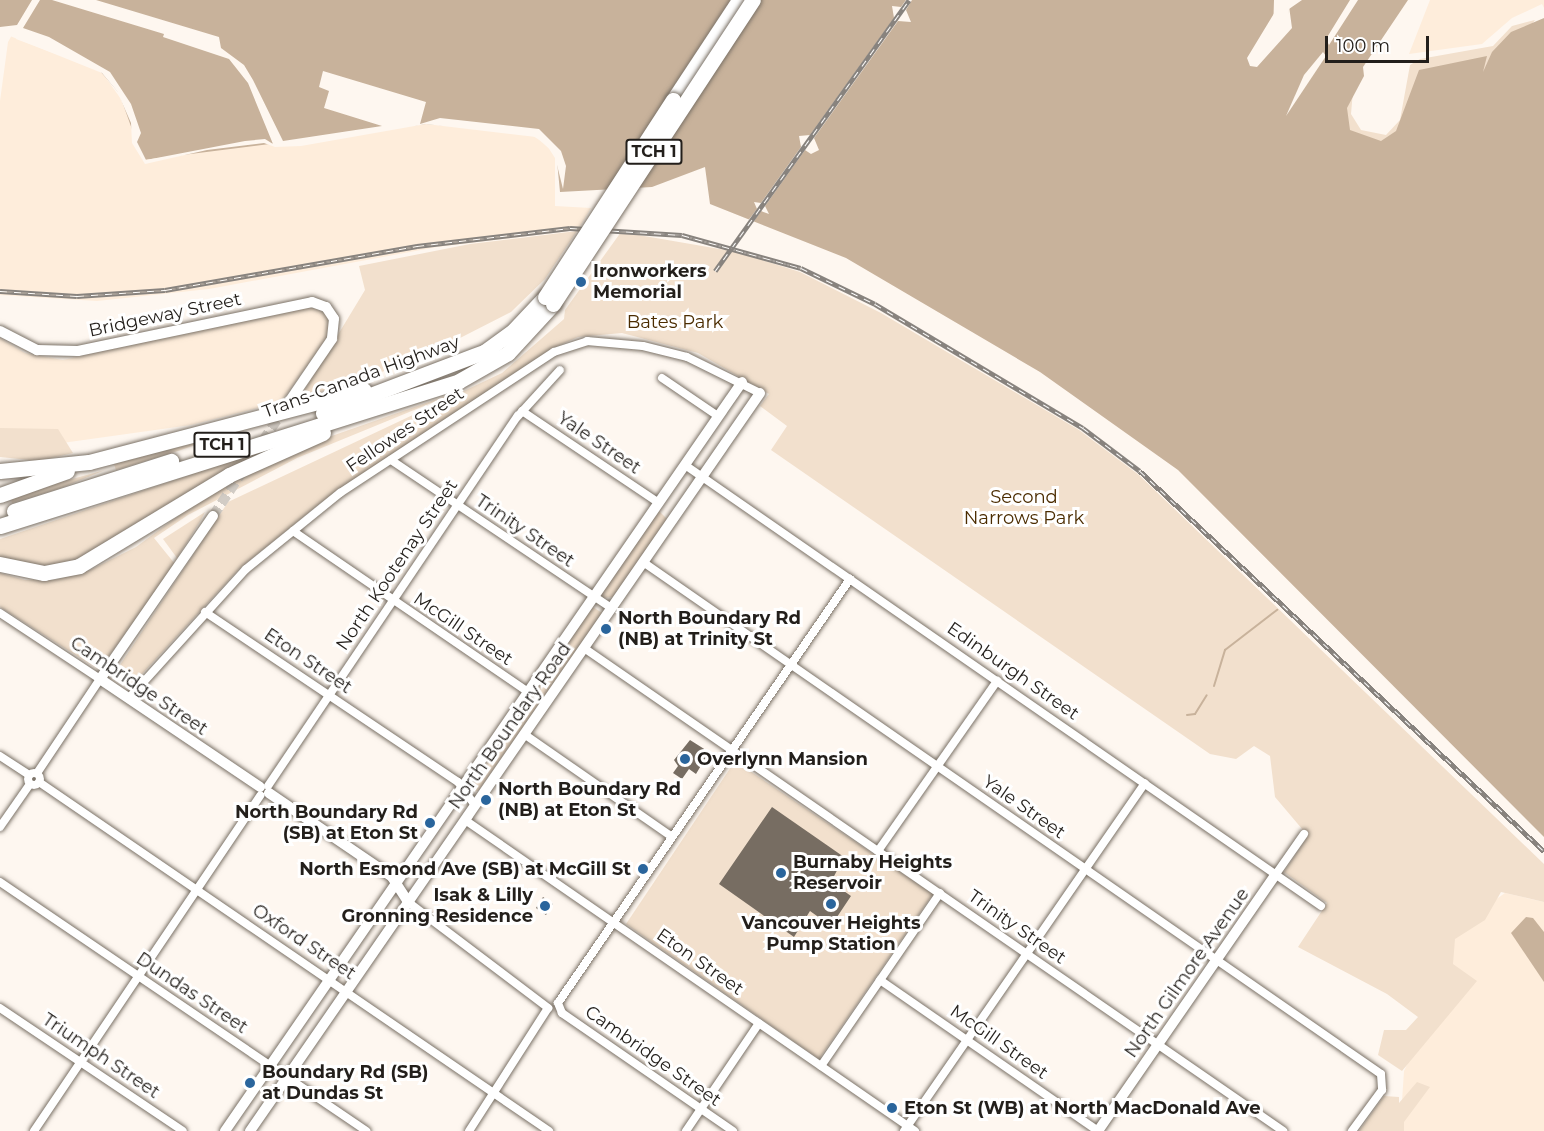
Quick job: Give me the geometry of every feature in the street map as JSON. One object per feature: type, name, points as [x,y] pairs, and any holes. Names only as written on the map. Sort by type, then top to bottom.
[{"type":"highway","name":"TCH 1","points":[[549,301],[739,0]]},
{"type":"highway","name":"TCH 1","points":[[549,301],[753,0]]},
{"type":"highway","name":"Trans-Canada Highway","points":[[7,523],[428,375],[484,352],[549,301]]},
{"type":"highway","name":"Trans-Canada Highway","points":[[7,523],[435,390],[493,364],[522,340],[549,301]]},
{"type":"highway","points":[[0,495],[89,462],[428,375]]},
{"type":"highway","points":[[0,564],[27,572],[56,573],[91,561],[250,465],[435,390]]},
{"type":"highway","points":[[2,471],[89,462]]},
{"type":"street","name":"Bridgeway Street","points":[[0,331],[22,345],[53,352],[312,302],[326,307],[334,319],[332,339],[289,402]]},
{"type":"street","name":"Fellowes Street","points":[[129,698],[246,569],[293,531],[391,460],[536,364],[578,343],[643,346],[687,357],[742,382],[760,393]]},
{"type":"street","name":"North Kootenay Street","points":[[34,1131],[457,505],[522,411],[560,370]]},
{"type":"street","points":[[662,378],[718,416]]},
{"type":"street","name":"North Boundary Road","points":[[225,1131],[742,382]]},
{"type":"street","name":"North Boundary Road","points":[[250,1131],[760,393]]},
{"type":"street","name":"Yale Street","points":[[522,411],[659,502]]},
{"type":"street","name":"Trinity Street","points":[[391,460],[611,608]]},
{"type":"street","name":"Edinburgh Street","points":[[685,465],[1321,906]]},
{"type":"street","points":[[0,827],[213,516]]},
{"type":"street","name":"McGill Street","points":[[293,531],[392,602],[528,692]]},
{"type":"street","name":"Yale Street","points":[[644,562],[1217,960],[1384,1080],[1352,1131]]},
{"type":"street","points":[[469,1131],[850,579]]},
{"type":"street","name":"Eton Street","points":[[205,612],[462,787],[475,805]]},
{"type":"street","name":"Cambridge Street","points":[[0,613],[392,877],[414,911],[733,1131]]},
{"type":"street","name":"Trinity Street","points":[[584,648],[1283,1131]]},
{"type":"street","points":[[878,851],[997,681]]},
{"type":"street","points":[[524,734],[672,837]]},
{"type":"street","name":"Oxford Street","points":[[0,756],[330,979],[549,1131]]},
{"type":"street","points":[[909,1129],[967,1040],[1144,783]]},
{"type":"street","name":"Eton Street","points":[[465,820],[909,1129]]},
{"type":"street","name":"North Gilmore Avenue","points":[[1098,1131],[1304,834]]},
{"type":"street","name":"Dundas Street","points":[[0,882],[366,1131]]},
{"type":"street","points":[[821,1066],[940,893]]},
{"type":"street","name":"McGill Street","points":[[880,980],[1098,1131]]},
{"type":"street","name":"Triumph Street","points":[[0,1008],[183,1131]]},
{"type":"street","points":[[686,1131],[759,1023]]},
{"type":"shaded area","points":[[0,0],[1274,0],[1273,34],[1288,26],[1289,9],[1302,0],[1350,0],[1326,39],[1329,45],[1358,0],[1408,0],[1363,67],[1364,76],[1347,108],[1350,130],[1381,141],[1396,131],[1419,70],[1487,56],[1483,72],[1492,52],[1511,32],[1544,18],[1544,837],[1178,470],[1040,372],[846,258],[710,204],[705,167],[652,187],[560,192],[556,151],[533,133],[426,124],[143,160],[119,93],[100,71],[8,34],[0,54]]},
{"type":"shaded area","points":[[32,0],[40,0],[16,39],[101,71],[163,158],[263,141],[425,124],[476,128],[533,136],[546,144],[555,158],[555,206],[591,208],[578,230],[437,247],[209,289],[97,301],[0,295],[0,101],[8,42]]},
{"type":"shaded area","points":[[1430,0],[1544,0],[1544,8],[1542,4],[1512,18],[1482,44],[1409,54]]},
{"type":"shaded area","points":[[307,306],[325,313],[330,325],[327,338],[281,402],[191,425],[12,450],[0,442],[0,338],[25,353],[63,360]]},
{"type":"shaded area","points":[[1505,893],[1544,902],[1544,1131],[1400,1131],[1404,1071],[1415,1048],[1434,968],[1461,924]]},
{"type":"shaded area","points":[[1526,917],[1533,918],[1544,932],[1544,982],[1511,933]]},
{"type":"green space","points":[[1535,20],[1490,81],[1409,118],[1384,145],[1293,131],[1366,59],[1353,91],[1351,114],[1361,130],[1386,135],[1400,120],[1410,65],[1420,59],[1493,46],[1512,26]]},
{"type":"green space","points":[[577,231],[545,279],[511,312],[415,361],[299,399],[365,290],[359,266],[470,244]]},
{"type":"green space","name":"Second Narrows Park","points":[[621,232],[737,252],[800,272],[881,313],[1079,430],[1139,475],[1544,864],[1544,902],[1501,892],[1485,920],[1455,939],[1453,964],[1477,981],[1402,1071],[1378,1055],[1384,1030],[1406,1030],[1418,1017],[1387,994],[1298,947],[1327,903],[1284,872],[1308,836],[1275,797],[1270,756],[1254,746],[1236,759],[1210,754],[771,450],[787,426],[760,406],[769,394],[698,353],[622,333],[578,337],[558,346],[323,501],[240,568],[131,686],[112,677],[228,502],[502,373],[564,319],[565,310]]},
{"type":"green space","points":[[463,390],[297,458],[188,515],[154,538],[175,564],[99,670],[0,607],[0,573],[25,580],[55,580],[90,570],[136,547],[196,503],[250,472],[306,445]]},
{"type":"green space","points":[[0,428],[58,429],[73,453],[39,461],[0,457]]},
{"type":"green space","points":[[218,437],[116,470],[114,464]]},
{"type":"green space","points":[[275,446],[79,560],[44,566],[0,557],[0,539]]},
{"type":"green space","points":[[105,470],[61,488],[12,503],[10,496]]},
{"type":"green space","points":[[658,510],[667,519],[613,597],[603,598],[601,593]]},
{"type":"green space","points":[[205,512],[201,520],[177,558],[163,539]]},
{"type":"green space","points":[[593,607],[602,613],[478,791],[471,791],[469,785]]},
{"type":"green space","points":[[735,761],[933,894],[819,1059],[626,924]]},
{"type":"green space","points":[[1417,1082],[1430,1087],[1404,1122],[1404,1131],[1359,1131],[1384,1096],[1399,1097],[1399,1103]]},
{"type":"pier","points":[[32,0],[40,0],[23,28],[49,37],[110,72],[131,104],[141,133],[137,142],[146,160],[245,141],[265,139],[273,144],[248,83],[229,59],[163,37],[164,34],[52,0],[96,0],[219,37],[221,48],[244,65],[283,141],[382,126],[324,108],[329,91],[319,87],[323,71],[426,102],[420,124],[440,118],[539,129],[561,151],[566,166],[563,189],[554,153],[536,137],[426,124],[301,146],[275,147],[264,143],[207,150],[145,164],[132,143],[131,123],[117,91],[102,73],[10,36],[0,57],[0,27],[17,25]]},
{"type":"pier","points":[[906,0],[912,0],[906,10],[911,22],[898,21],[814,138],[819,150],[811,154],[805,150],[765,206],[769,214],[761,211],[752,224],[747,222],[757,209],[754,202],[761,203],[801,147],[799,136],[810,135],[894,18],[892,6],[901,7]]},
{"type":"pier","points":[[1281,2],[1275,32],[1287,23],[1289,6],[1292,28],[1257,67],[1250,66],[1247,58]]},
{"type":"pier","points":[[1323,52],[1326,56],[1286,116],[1304,75]]},
{"type":"building","name":"Overlynn Mansion","points":[[690,740],[709,752],[696,774],[689,769],[682,779],[673,773],[678,766],[674,760]]},
{"type":"building","name":"Burnaby Heights Reservoir","points":[[772,807],[844,857],[831,882],[851,896],[831,926],[810,911],[794,937],[719,884]]},
{"type":"building","name":"Isak & Lilly Gronning Residence","points":[[543,897],[553,904],[546,915],[536,908]]},
{"type":"waterway","points":[[1214,686],[1225,650],[1277,610]]},
{"type":"waterway","points":[[1187,715],[1195,714],[1207,695]]},
{"type":"tunnel","points":[[213,516],[284,409]]},
{"type":"railway","points":[[715,271],[909,0]]},
{"type":"railway","points":[[0,291],[77,296],[165,290],[417,246],[570,228],[682,235],[801,268],[875,304],[1083,428],[1140,471],[1544,851]]},
{"type":"place","name":"Ironworkers Memorial","points":[[581,282]]},
{"type":"place","name":"North Boundary Rd (NB) at Trinity St","points":[[606,629]]},
{"type":"place","name":"Overlynn Mansion","points":[[685,759]]},
{"type":"place","name":"North Boundary Rd (NB) at Eton St","points":[[486,800]]},
{"type":"place","name":"North Boundary Rd (SB) at Eton St","points":[[430,823]]},
{"type":"place","name":"North Esmond Ave (SB) at McGill St","points":[[643,869]]},
{"type":"place","name":"Burnaby Heights Reservoir","points":[[781,873]]},
{"type":"place","name":"Vancouver Heights Pump Station","points":[[831,904]]},
{"type":"place","name":"Isak & Lilly Gronning Residence","points":[[545,906]]},
{"type":"place","name":"Boundary Rd (SB) at Dundas St","points":[[250,1083]]},
{"type":"place","name":"Eton St (WB) at North MacDonald Ave","points":[[892,1108]]},
{"type":"park label","name":"Bates Park","points":[[675,322]]}]
